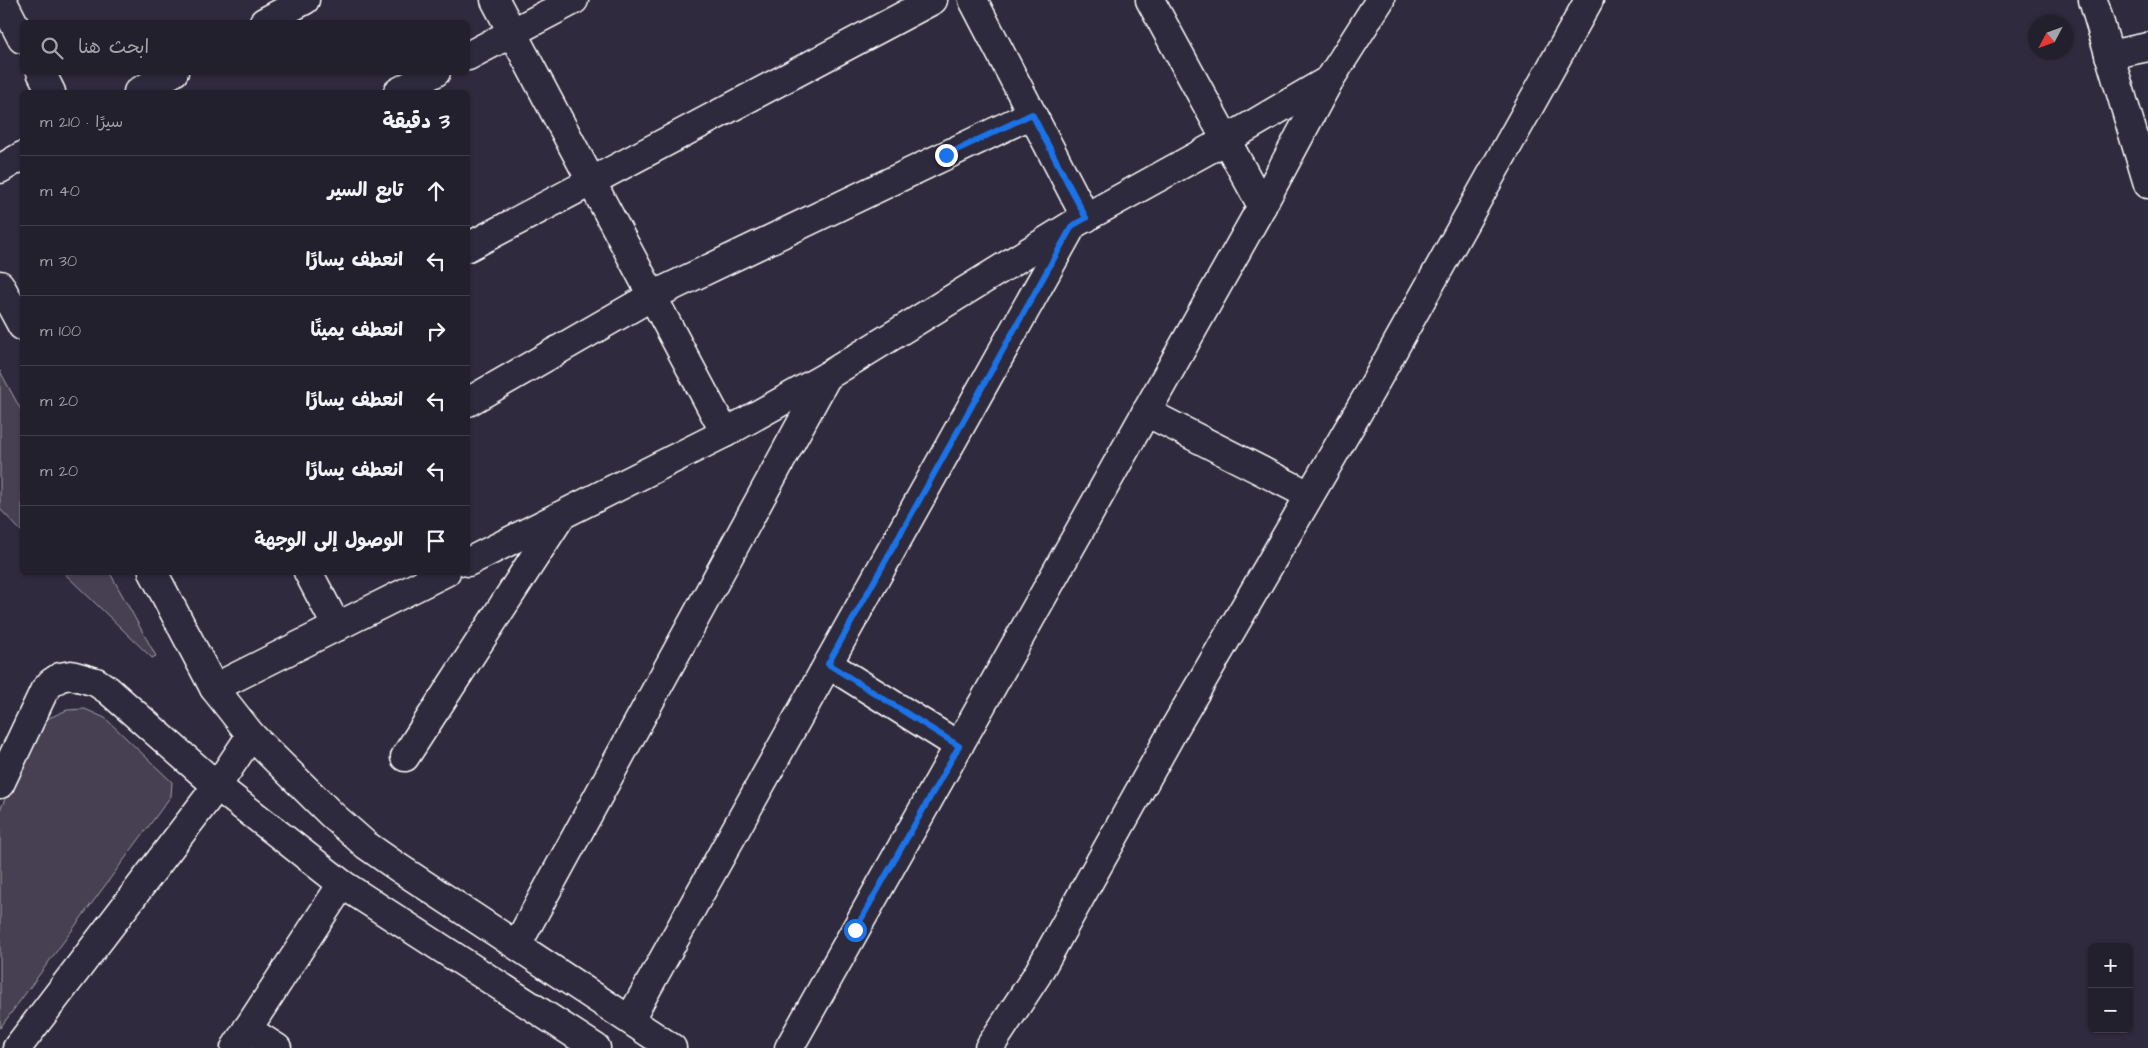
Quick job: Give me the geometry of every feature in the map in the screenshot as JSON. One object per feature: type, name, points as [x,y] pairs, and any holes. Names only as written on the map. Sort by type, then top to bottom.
[{"type":"street","points":[[2,0],[20,34]]},
{"type":"street","points":[[268,20],[305,0]]},
{"type":"street","points":[[495,0],[725,433]]},
{"type":"street","points":[[470,55],[574,0]]},
{"type":"street","points":[[470,246],[933,0]]},
{"type":"street","points":[[973,0],[1032,114],[1079,222]]},
{"type":"street","points":[[1150,0],[1262,206]]},
{"type":"street","points":[[789,1048],[1262,206],[1330,79],[1380,0]]},
{"type":"street","points":[[2093,0],[2148,184]]},
{"type":"street","points":[[990,1048],[1037,975],[1174,729],[1376,382],[1587,1]]},
{"type":"street","points":[[2109,55],[2148,46]]},
{"type":"street","points":[[42,75],[50,90]]},
{"type":"street","points":[[142,90],[169,75]]},
{"type":"street","points":[[402,90],[430,75]]},
{"type":"street","points":[[470,561],[725,433],[828,376],[1079,222],[1226,140],[1330,79]]},
{"type":"street","points":[[470,401],[652,296],[1032,114]]},
{"type":"street","points":[[0,169],[20,157]]},
{"type":"street","points":[[630,1019],[828,664],[1079,222]]},
{"type":"street","points":[[10,292],[20,320]]},
{"type":"street","points":[[517,945],[828,376]]},
{"type":"street","points":[[1146,412],[1309,495]]},
{"type":"street","points":[[405,757],[562,514]]},
{"type":"street","points":[[155,575],[214,688],[252,735],[331,814],[366,845],[672,1048]]},
{"type":"street","points":[[310,575],[337,627]]},
{"type":"street","points":[[214,688],[440,575]]},
{"type":"street","points":[[828,664],[959,746]]},
{"type":"street","points":[[0,784],[44,691],[60,677],[71,675],[96,682],[108,690],[217,786],[342,884],[596,1048]]},
{"type":"street","points":[[17,1048],[217,786],[252,735]]},
{"type":"street","points":[[278,1048],[241,1038],[342,884]]},
{"type":"shaded area","points":[[0,371],[20,408],[20,530],[0,509]]},
{"type":"shaded area","points":[[66,575],[111,575],[156,656],[152,658]]},
{"type":"shaded area","points":[[85,709],[105,718],[172,782],[171,796],[0,1028],[0,810],[36,731],[49,718],[67,710]]},
{"type":"route","points":[[855,930],[959,746],[828,664],[1072,226],[1086,218],[1032,114],[946,155]]}]
